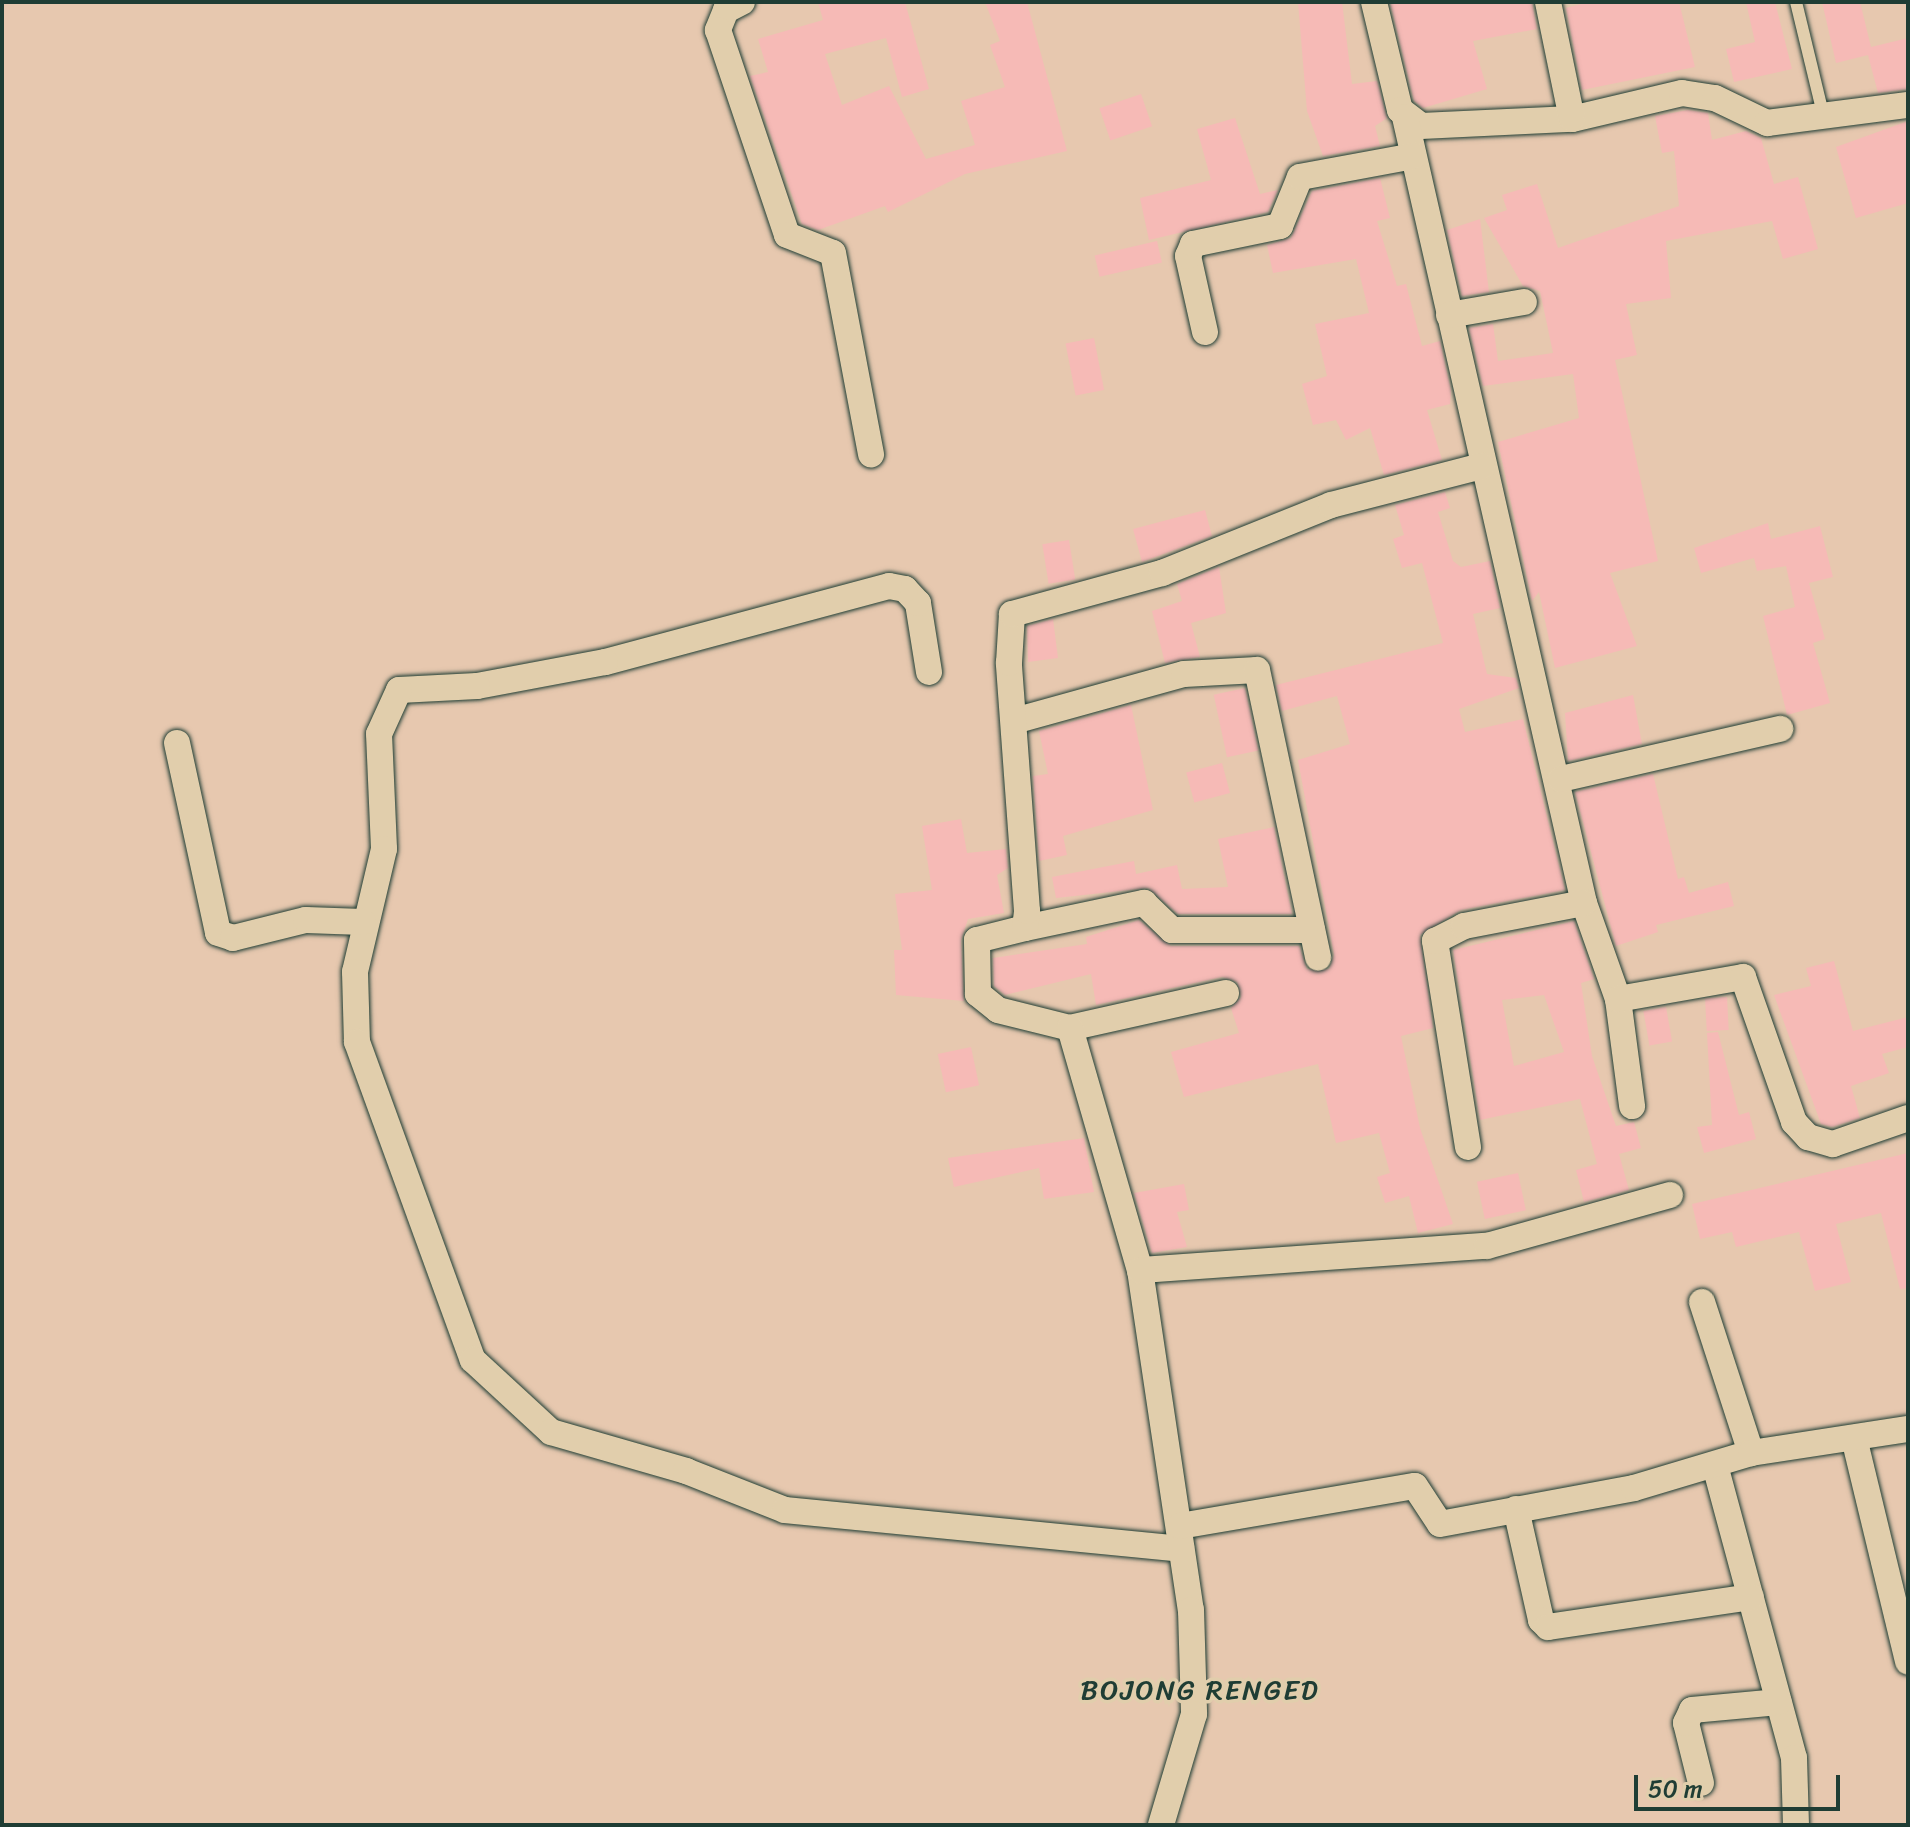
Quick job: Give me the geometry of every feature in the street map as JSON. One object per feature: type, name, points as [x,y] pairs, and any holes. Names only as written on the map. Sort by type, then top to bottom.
[{"type":"street","points":[[742,2],[726,10],[718,30],[787,235],[833,253],[871,454]]},
{"type":"street","points":[[1374,2],[1405,117],[1482,466],[1561,779],[1584,903],[1618,999],[1632,1106]]},
{"type":"street","points":[[1548,2],[1572,119]]},
{"type":"street","points":[[1405,117],[1421,126],[1572,119],[1682,93],[1715,98],[1767,123],[1825,121],[1908,105]]},
{"type":"street","points":[[1205,332],[1188,256],[1193,244],[1280,226],[1300,177],[1413,156]]},
{"type":"street","points":[[1449,315],[1524,302]]},
{"type":"street","points":[[1025,928],[1007,631],[1012,614],[1027,606],[1162,573],[1331,505],[1482,466]]},
{"type":"street","points":[[929,672],[918,603],[889,586],[605,662],[477,686],[399,690],[379,734],[384,849],[363,922],[354,993],[357,1042],[405,1185],[482,1375],[551,1432],[686,1471],[785,1510],[1180,1537],[1415,1486],[1436,1523],[1716,1469],[1751,1453],[1908,1429]]},
{"type":"street","points":[[1014,721],[1184,674],[1257,670],[1318,958]]},
{"type":"street","points":[[1561,779],[1780,729]]},
{"type":"street","points":[[177,743],[218,933],[233,938],[306,920],[363,922]]},
{"type":"street","points":[[1226,993],[1070,1028],[998,1010],[978,994],[977,940],[1144,903],[1172,930],[1312,930]]},
{"type":"street","points":[[1468,1147],[1435,941],[1464,926],[1584,903]]},
{"type":"street","points":[[1618,999],[1743,977],[1794,1122],[1808,1137],[1833,1144],[1908,1118]]},
{"type":"street","points":[[1070,1028],[1140,1270],[1180,1537],[1194,1714],[1161,1825]]},
{"type":"street","points":[[1140,1270],[1487,1246],[1670,1195]]},
{"type":"street","points":[[1702,1302],[1751,1453]]},
{"type":"street","points":[[1854,1438],[1908,1662]]},
{"type":"street","points":[[1716,1469],[1794,1758],[1796,1825]]},
{"type":"street","points":[[1516,1509],[1541,1620],[1548,1627],[1751,1597]]},
{"type":"street","points":[[1701,1783],[1686,1723],[1692,1710],[1779,1702]]},
{"type":"lane","points":[[1796,2],[1825,121]]},
{"type":"building","points":[[818,2],[905,2],[929,89],[902,97],[886,38],[825,54],[842,105],[889,86],[926,159],[975,145],[961,101],[1005,87],[990,45],[1000,41],[985,2],[1027,2],[1067,151],[965,174],[888,212],[885,206],[818,230],[802,224],[750,76],[768,72],[758,39],[823,20]]},
{"type":"building","points":[[1298,2],[1342,2],[1352,84],[1377,81],[1387,118],[1375,126],[1380,146],[1323,156],[1307,111]]},
{"type":"building","points":[[1390,2],[1532,2],[1537,29],[1473,41],[1487,89],[1423,108],[1414,101]]},
{"type":"building","points":[[1589,2],[1679,2],[1695,67],[1582,90],[1566,8]]},
{"type":"building","points":[[1746,2],[1775,2],[1792,69],[1734,82],[1726,49],[1755,42]]},
{"type":"building","points":[[1822,2],[1860,2],[1871,47],[1908,38],[1908,89],[1878,93],[1868,55],[1836,63]]},
{"type":"building","points":[[1141,94],[1152,126],[1110,140],[1099,108]]},
{"type":"building","points":[[1688,110],[1708,113],[1712,140],[1746,131],[1761,138],[1774,184],[1798,177],[1818,249],[1783,259],[1772,221],[1666,241],[1671,298],[1626,304],[1637,355],[1615,360],[1658,561],[1610,573],[1637,646],[1555,668],[1539,592],[1532,601],[1498,442],[1579,418],[1573,374],[1483,386],[1469,328],[1493,324],[1498,361],[1553,353],[1540,291],[1523,286],[1484,218],[1507,210],[1502,195],[1537,184],[1558,248],[1679,206],[1674,151],[1662,153],[1655,116]]},
{"type":"building","points":[[1235,118],[1260,194],[1278,190],[1268,212],[1149,240],[1140,198],[1211,180],[1197,129]]},
{"type":"building","points":[[1908,121],[1908,203],[1856,218],[1836,147]]},
{"type":"building","points":[[1380,178],[1390,218],[1377,221],[1397,286],[1406,284],[1422,346],[1440,341],[1451,391],[1450,404],[1427,410],[1442,460],[1384,475],[1370,428],[1346,440],[1336,420],[1313,425],[1302,384],[1327,376],[1315,324],[1369,313],[1356,259],[1273,273],[1267,245],[1291,238],[1312,191]]},
{"type":"building","points":[[1480,219],[1489,292],[1462,296],[1447,230]]},
{"type":"building","points":[[1157,241],[1162,262],[1100,277],[1095,255]]},
{"type":"building","points":[[1094,338],[1104,390],[1076,396],[1066,344]]},
{"type":"building","points":[[1445,492],[1450,508],[1438,512],[1453,561],[1461,567],[1490,561],[1500,608],[1473,614],[1487,674],[1516,678],[1519,688],[1459,709],[1465,732],[1523,719],[1565,890],[1461,910],[1420,935],[1433,1028],[1401,1036],[1420,1128],[1453,1224],[1418,1233],[1409,1196],[1385,1203],[1377,1177],[1390,1173],[1379,1133],[1336,1143],[1318,1064],[1184,1097],[1171,1052],[1239,1033],[1231,1008],[1241,997],[1237,982],[1222,977],[1096,1005],[1091,974],[1005,995],[994,986],[993,958],[1087,944],[1086,937],[1139,920],[1171,946],[1299,946],[1307,969],[1329,969],[1334,955],[1298,760],[1350,744],[1337,696],[1282,711],[1276,685],[1443,643],[1422,563],[1402,568],[1393,539],[1404,535],[1395,505]]},
{"type":"building","points":[[1205,510],[1212,536],[1142,562],[1133,529]]},
{"type":"building","points":[[1768,523],[1771,539],[1820,526],[1833,577],[1809,583],[1825,639],[1813,643],[1830,703],[1787,715],[1763,616],[1795,607],[1786,566],[1757,571],[1754,558],[1701,573],[1694,548]]},
{"type":"building","points":[[1069,540],[1075,580],[1049,584],[1042,544]]},
{"type":"building","points":[[1219,567],[1226,613],[1191,623],[1200,657],[1165,663],[1152,611],[1182,601],[1177,584]]},
{"type":"building","points":[[1053,619],[1058,658],[1028,662],[1027,626]]},
{"type":"building","points":[[1245,688],[1258,751],[1227,757],[1214,695]]},
{"type":"building","points":[[1633,695],[1642,744],[1568,761],[1565,713]]},
{"type":"building","points":[[1131,705],[1153,810],[1063,836],[1067,855],[1039,861],[1033,776],[1048,774],[1039,731]]},
{"type":"building","points":[[1222,763],[1230,793],[1194,803],[1186,773]]},
{"type":"building","points":[[1653,774],[1678,879],[1684,877],[1689,893],[1728,882],[1734,906],[1656,925],[1658,932],[1616,946],[1575,792]]},
{"type":"building","points":[[961,819],[967,853],[1006,849],[1008,868],[997,875],[1004,913],[968,919],[961,940],[964,1001],[896,995],[894,950],[902,950],[895,894],[932,890],[922,826]]},
{"type":"building","points":[[1274,827],[1292,914],[1178,914],[1148,888],[1056,898],[1052,877],[1134,861],[1136,874],[1177,865],[1182,889],[1228,887],[1218,839]]},
{"type":"building","points":[[1574,921],[1594,979],[1581,983],[1592,1056],[1616,1126],[1634,1122],[1641,1148],[1619,1154],[1629,1190],[1584,1202],[1576,1170],[1597,1164],[1580,1099],[1480,1120],[1453,950]],"holes":[[[1544,995],[1564,1052],[1514,1066],[1502,1000]]]},
{"type":"building","points":[[1834,961],[1853,1031],[1908,1017],[1908,1047],[1882,1054],[1889,1073],[1851,1086],[1860,1118],[1832,1127],[1821,1124],[1774,995],[1811,986],[1806,968]]},
{"type":"building","points":[[1727,997],[1729,1030],[1707,1031],[1705,998]]},
{"type":"building","points":[[1666,1007],[1672,1041],[1649,1045],[1643,1011]]},
{"type":"building","points":[[1718,1032],[1739,1115],[1749,1112],[1756,1139],[1704,1153],[1697,1127],[1712,1125],[1707,1033]]},
{"type":"building","points":[[971,1047],[979,1085],[946,1092],[938,1054]]},
{"type":"building","points":[[1084,1138],[1094,1192],[1044,1199],[1039,1168],[954,1187],[948,1158]]},
{"type":"building","points":[[1908,1153],[1908,1288],[1900,1289],[1881,1213],[1836,1224],[1851,1282],[1815,1291],[1799,1232],[1736,1247],[1732,1232],[1700,1239],[1692,1204]]},
{"type":"building","points":[[1518,1173],[1526,1210],[1485,1219],[1477,1182]]},
{"type":"building","points":[[1184,1184],[1189,1210],[1177,1212],[1187,1247],[1152,1253],[1134,1193]]},
{"type":"district","name":"BOJONG RENGED","points":[[1200,1690]]}]
